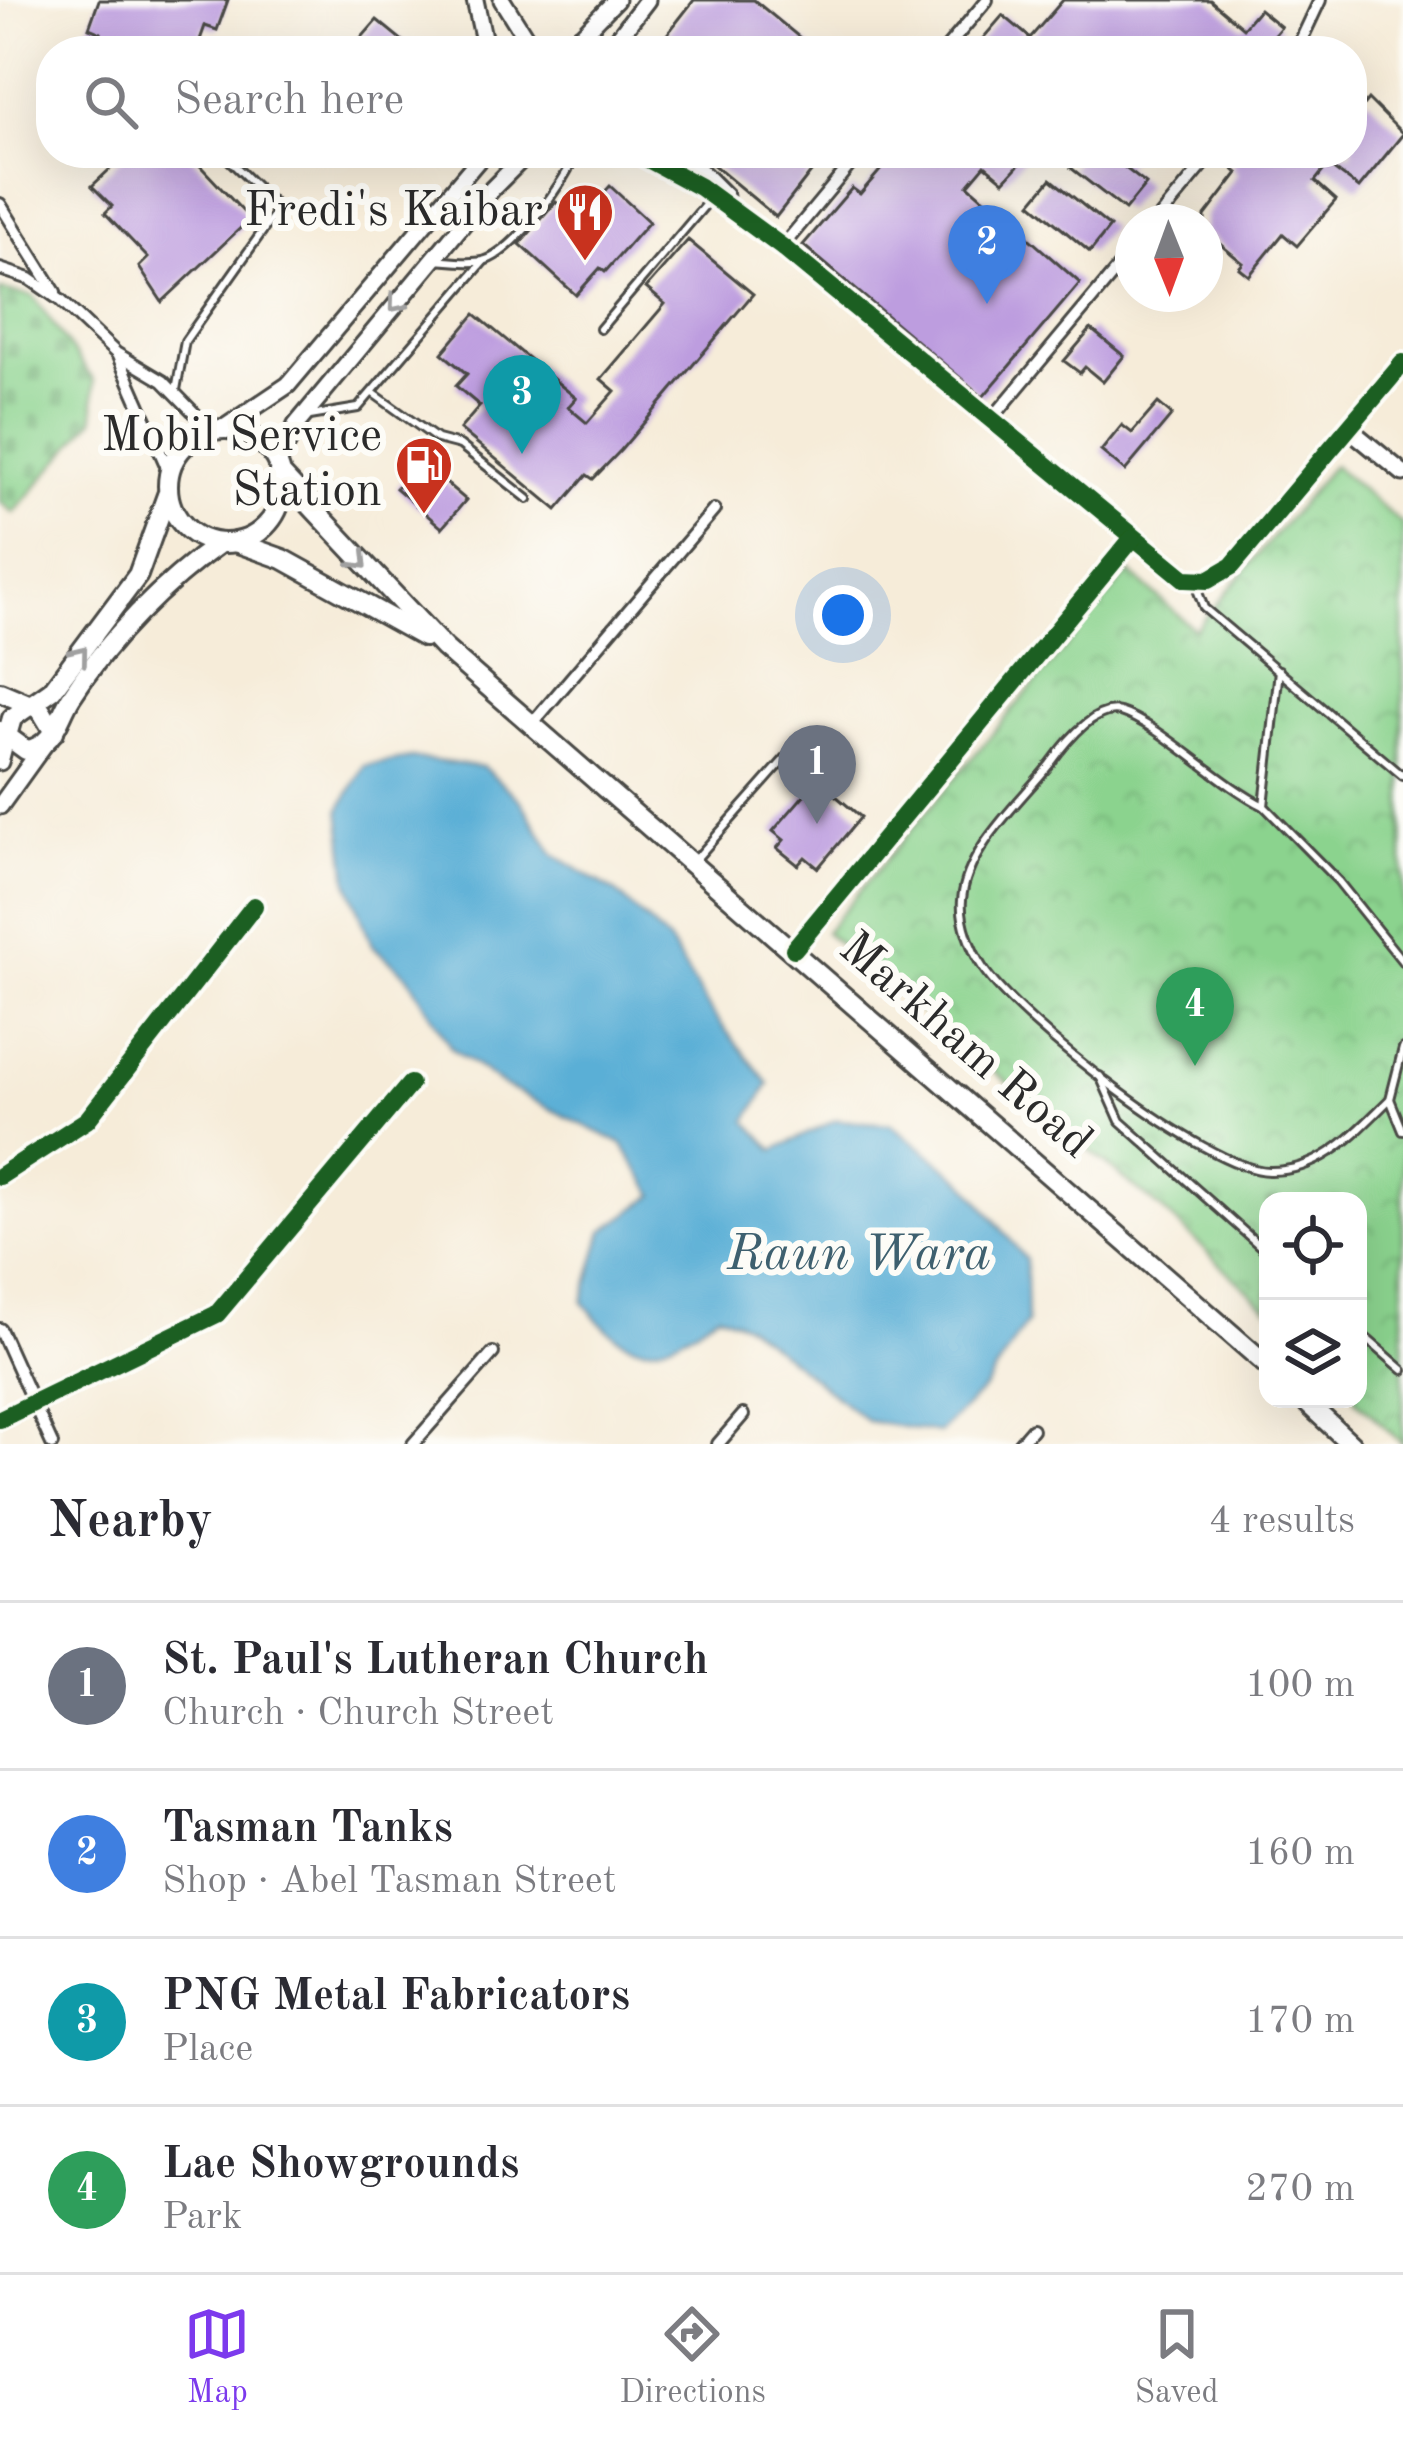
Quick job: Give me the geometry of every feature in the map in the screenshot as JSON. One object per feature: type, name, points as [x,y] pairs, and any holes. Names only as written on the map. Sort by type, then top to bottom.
[{"type":"main road","points":[[218,429],[253,436],[279,468],[277,510],[267,525],[227,543],[133,623],[71,698],[50,737],[26,750],[3,735],[12,718],[52,690],[138,575],[167,495],[169,472],[184,444],[218,429]]},
{"type":"main road","name":"Markham Road","points":[[279,468],[444,648],[1259,1358]]},
{"type":"main road","points":[[167,495],[185,528],[227,543]]},
{"type":"main road","name":"Markham Road","points":[[227,543],[284,559],[444,648]]},
{"type":"main road","points":[[0,692],[46,714],[50,737]]},
{"type":"main road","points":[[1313,1408],[1351,1444]]},
{"type":"street","points":[[476,0],[483,36]]},
{"type":"street","points":[[502,0],[525,36]]},
{"type":"street","points":[[580,36],[616,0]]},
{"type":"street","points":[[619,36],[647,0]]},
{"type":"street","points":[[957,36],[987,0]]},
{"type":"street","points":[[1303,36],[1320,0]]},
{"type":"street","points":[[0,269],[30,279],[60,300],[116,353],[218,429],[278,396],[471,168]]},
{"type":"street","points":[[279,468],[303,417],[515,168]]},
{"type":"street","points":[[664,168],[713,195],[782,247],[1172,573],[1194,581],[1232,566],[1403,363]]},
{"type":"street","points":[[696,168],[742,216]]},
{"type":"street","points":[[782,247],[848,168]]},
{"type":"street","points":[[1171,204],[1201,168]]},
{"type":"street","points":[[0,204],[60,300]]},
{"type":"street","points":[[992,420],[1115,272]]},
{"type":"street","points":[[116,353],[169,472]]},
{"type":"street","points":[[1348,428],[1403,473]]},
{"type":"street","points":[[532,724],[714,510]]},
{"type":"street","points":[[794,949],[1132,539]]},
{"type":"street","points":[[0,762],[3,735]]},
{"type":"street","points":[[0,806],[50,737]]},
{"type":"street","points":[[0,1176],[87,1120],[254,906]]},
{"type":"street","points":[[0,1419],[218,1314],[410,1084]]},
{"type":"street","points":[[0,1329],[52,1444]]},
{"type":"street","points":[[412,1444],[493,1353]]},
{"type":"street","points":[[718,1444],[743,1415]]},
{"type":"street","points":[[1019,1444],[1032,1429]]},
{"type":"lane","points":[[175,394],[185,341],[274,215],[273,203],[237,168]]},
{"type":"lane","points":[[303,417],[358,408],[571,168]]},
{"type":"lane","points":[[600,329],[713,195]]},
{"type":"lane","points":[[433,260],[484,261]]},
{"type":"lane","points":[[373,393],[437,439],[460,445],[528,499]]},
{"type":"lane","points":[[1194,581],[1204,608],[1403,776]]},
{"type":"lane","points":[[1264,806],[1279,670]]},
{"type":"lane","points":[[1403,962],[1338,881],[1264,806],[1232,791],[1146,725],[1115,710],[1102,714],[1065,743],[970,866],[962,902],[967,935],[982,968],[1023,1011],[1202,1150],[1268,1171],[1301,1167],[1327,1156],[1390,1099],[1403,1048]]},
{"type":"lane","points":[[690,867],[804,737]]},
{"type":"lane","points":[[1098,1072],[1120,1121],[1259,1244]]},
{"type":"lane","points":[[1390,1099],[1403,1131]]},
{"type":"lane","points":[[1367,1339],[1403,1370]]},
{"type":"green space","points":[[0,290],[33,296],[94,381],[94,419],[14,513],[0,502]]},
{"type":"green space","points":[[1333,465],[1403,525],[1403,1444],[1365,1408],[1367,1192],[1259,1192],[1259,1301],[1167,1214],[825,932],[1129,572],[1195,630]]},
{"type":"water","name":"Raun Wara","points":[[411,758],[483,767],[521,801],[554,855],[618,894],[669,942],[712,1013],[769,1084],[747,1121],[774,1150],[836,1120],[891,1124],[965,1182],[1026,1260],[1027,1322],[983,1390],[939,1433],[867,1421],[747,1325],[718,1313],[679,1338],[647,1347],[616,1336],[583,1302],[603,1231],[655,1195],[622,1144],[504,1086],[451,1048],[408,976],[372,945],[348,881],[340,809],[364,766]]},
{"type":"building","points":[[99,0],[228,0],[217,30],[205,26],[201,36],[100,36],[89,28]]},
{"type":"building","points":[[694,0],[754,0],[798,36],[666,36]]},
{"type":"building","points":[[1063,0],[1210,0],[1243,28],[1259,9],[1281,27],[1274,36],[1032,36]]},
{"type":"building","points":[[1003,15],[1028,36],[985,36]]},
{"type":"building","points":[[377,20],[397,36],[363,36]]},
{"type":"building","points":[[1368,99],[1403,134],[1359,188],[1332,168],[1367,168]]},
{"type":"building","points":[[111,168],[202,168],[250,219],[162,302],[139,267],[148,258],[105,213],[112,206],[92,186]]},
{"type":"building","points":[[717,168],[814,168],[776,217]]},
{"type":"building","points":[[882,168],[982,168],[968,185],[1080,283],[983,397],[803,245],[852,188],[860,194]]},
{"type":"building","points":[[989,168],[1016,168],[1004,181]]},
{"type":"building","points":[[1071,168],[1125,168],[1146,184],[1130,204],[1117,204]]},
{"type":"building","points":[[1232,168],[1326,168],[1315,181],[1336,200],[1297,246],[1283,234],[1249,276],[1239,268],[1243,263],[1223,247],[1223,204],[1214,204],[1238,173]]},
{"type":"building","points":[[1051,179],[1110,227],[1090,252],[1031,203]]},
{"type":"building","points":[[610,186],[649,222],[605,272],[600,268],[576,295],[520,244],[556,202],[578,221]]},
{"type":"building","points":[[688,240],[753,294],[621,450],[593,479],[587,475],[557,510],[460,429],[480,406],[456,386],[467,374],[442,353],[475,314],[576,398],[568,407],[587,423],[615,391],[601,379],[665,304],[646,288]]},
{"type":"building","points":[[1091,329],[1124,356],[1103,382],[1085,367],[1080,373],[1064,361]]},
{"type":"building","points":[[1158,403],[1172,415],[1125,471],[1101,451],[1122,425],[1132,433]]},
{"type":"building","points":[[420,461],[466,500],[442,528],[396,488]]},
{"type":"building","points":[[817,780],[861,817],[818,868],[805,857],[798,865],[777,848],[784,840],[773,831]]},
{"type":"cycle path","points":[[665,168],[700,187],[782,247],[1185,579],[1208,580],[1232,566],[1403,363]]},
{"type":"cycle path","points":[[794,949],[1132,539]]},
{"type":"cycle path","points":[[0,1176],[87,1120],[254,906]]},
{"type":"cycle path","points":[[0,1419],[217,1314],[410,1084]]},
{"type":"place","name":"Fredi's Kaibar","points":[[585,263]]},
{"type":"place","name":"Tasman Tanks","points":[[987,304]]},
{"type":"place","name":"PNG Metal Fabricators","points":[[522,454]]},
{"type":"place","name":"Mobil Service Station","points":[[424,516]]},
{"type":"place","name":"St. Paul's Lutheran Church","points":[[817,824]]},
{"type":"place","name":"Lae Showgrounds","points":[[1195,1066]]}]
